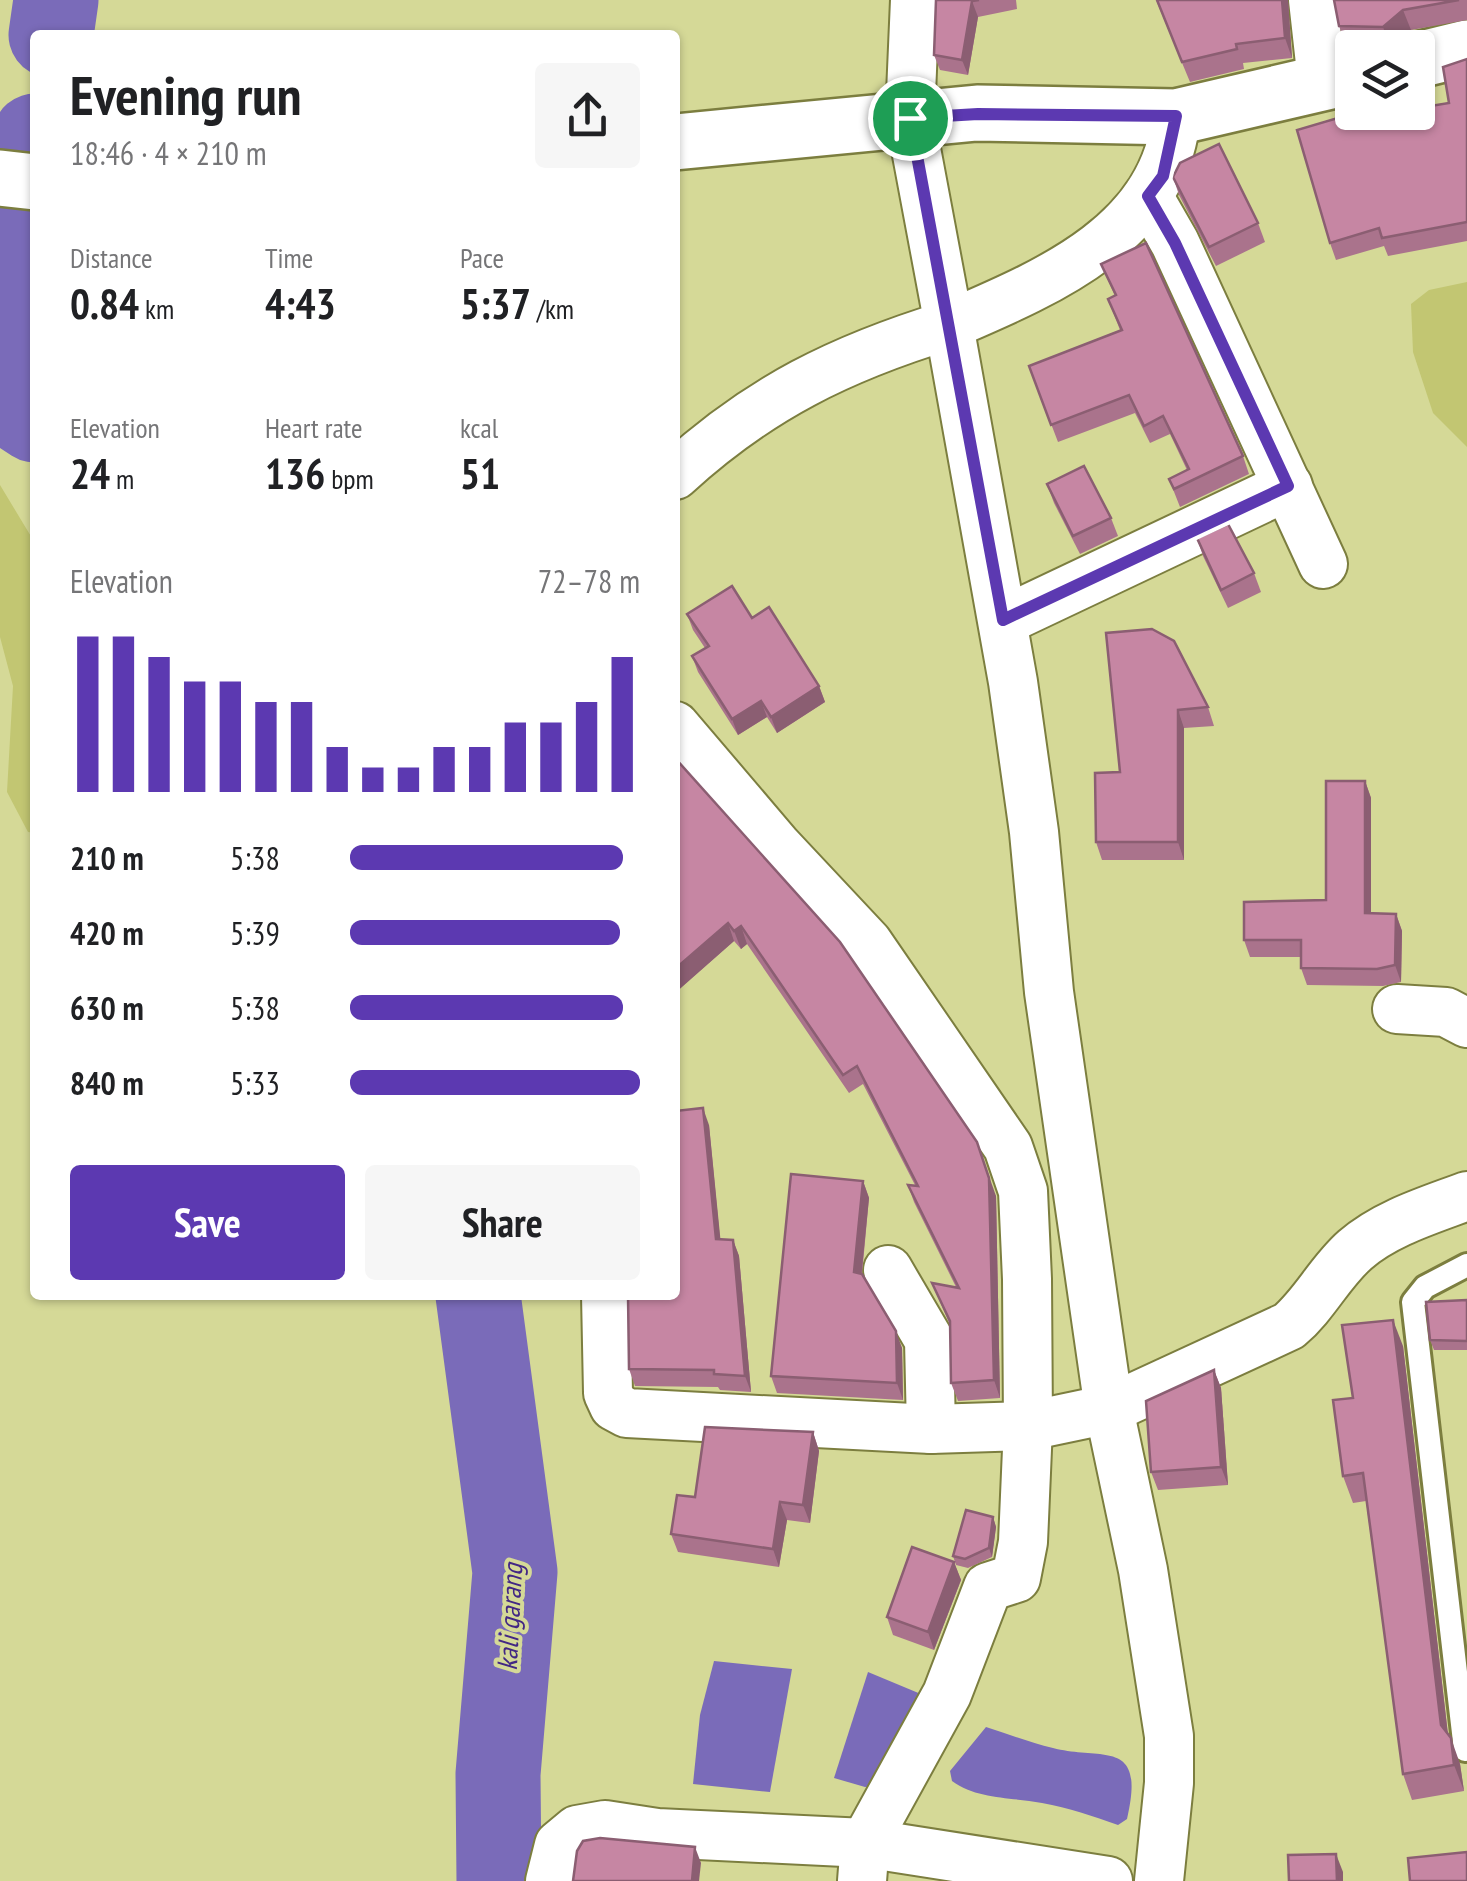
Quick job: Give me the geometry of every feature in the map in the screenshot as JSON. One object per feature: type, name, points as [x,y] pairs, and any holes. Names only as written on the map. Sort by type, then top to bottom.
[{"type":"street","points":[[916,0],[910,118],[1003,620],[1034,832],[1049,992],[1108,1409],[1143,1570],[1170,1736],[1170,1782],[1158,1881]]},
{"type":"street","points":[[1313,0],[1335,69]]},
{"type":"street","points":[[1435,56],[1467,48]]},
{"type":"street","points":[[680,141],[978,114],[1176,116],[1335,79]]},
{"type":"street","points":[[680,471],[740,421],[800,382],[867,350],[948,325],[1038,287],[1089,253],[1148,196],[1163,176],[1176,116]]},
{"type":"street","points":[[0,178],[30,181]]},
{"type":"street","points":[[1148,196],[1175,243],[1323,564]]},
{"type":"street","points":[[1003,620],[1288,486]]},
{"type":"street","points":[[680,732],[778,847],[868,943],[1008,1147],[1024,1191],[1028,1426],[1024,1542],[1016,1578],[988,1587],[947,1694],[864,1862]]},
{"type":"street","points":[[1397,1009],[1446,1012],[1467,1023]]},
{"type":"street","points":[[606,1300],[608,1394],[614,1406],[627,1413],[930,1428],[1028,1426],[1108,1409],[1289,1326],[1309,1309],[1326,1282],[1358,1248],[1408,1218],[1467,1196]]},
{"type":"street","points":[[888,1270],[929,1340],[930,1428]]},
{"type":"street","points":[[550,1881],[559,1845],[577,1830],[605,1825],[864,1862],[1108,1881]]},
{"type":"lane","points":[[1465,1750],[1413,1302],[1425,1287],[1467,1265]]},
{"type":"green space","points":[[1467,282],[1467,447],[1433,413],[1413,352],[1411,304],[1429,290]]},
{"type":"green space","points":[[0,485],[30,535],[30,832],[7,792],[13,686],[0,637]]},
{"type":"shaded area","points":[[714,1661],[792,1669],[770,1792],[693,1784],[700,1715]]},
{"type":"shaded area","points":[[868,1672],[928,1697],[877,1786],[865,1787],[834,1778]]},
{"type":"shaded area","points":[[986,1727],[1053,1748],[1116,1758],[1125,1764],[1130,1775],[1127,1819],[1118,1825],[1052,1805],[984,1795],[952,1781],[950,1771]]},
{"type":"building","points":[[936,0],[979,0],[972,1],[962,60],[934,55]]},
{"type":"building","points":[[1157,0],[1282,0],[1285,38],[1236,44],[1237,49],[1182,62]]},
{"type":"building","points":[[1334,0],[1459,0],[1403,10],[1383,27],[1339,26]]},
{"type":"building","points":[[1467,59],[1467,222],[1382,238],[1379,228],[1330,243],[1297,130],[1335,119],[1335,130],[1435,130],[1435,105],[1449,103],[1443,67]]},
{"type":"building","points":[[1219,144],[1258,223],[1209,247],[1173,177],[1180,163]]},
{"type":"building","points":[[1146,243],[1243,456],[1174,489],[1169,479],[1189,469],[1163,416],[1144,426],[1129,395],[1051,425],[1029,366],[1122,330],[1108,299],[1116,295],[1101,264]]},
{"type":"building","points":[[1084,466],[1111,518],[1073,536],[1047,484]]},
{"type":"building","points":[[1228,524],[1254,573],[1221,590],[1197,538]]},
{"type":"building","points":[[732,586],[752,618],[769,607],[819,686],[771,717],[761,701],[732,719],[692,656],[709,646],[687,614]]},
{"type":"building","points":[[1152,629],[1174,641],[1208,707],[1178,710],[1178,842],[1096,842],[1095,773],[1120,772],[1106,633]]},
{"type":"building","points":[[680,764],[840,942],[977,1142],[989,1178],[994,1380],[951,1383],[950,1321],[932,1283],[959,1288],[908,1185],[918,1186],[857,1066],[843,1075],[741,926],[734,931],[728,923],[680,965]]},
{"type":"building","points":[[1326,781],[1365,781],[1365,913],[1396,914],[1395,965],[1377,969],[1301,968],[1301,940],[1244,940],[1244,902],[1326,900]]},
{"type":"building","points":[[703,1108],[716,1239],[733,1240],[745,1376],[714,1374],[714,1370],[629,1369],[628,1300],[680,1300],[680,1110]]},
{"type":"building","points":[[791,1174],[863,1181],[854,1272],[862,1274],[896,1331],[897,1383],[771,1376]]},
{"type":"building","points":[[1467,1300],[1467,1341],[1430,1340],[1426,1302]]},
{"type":"building","points":[[1393,1320],[1441,1725],[1451,1738],[1454,1765],[1403,1774],[1363,1473],[1343,1476],[1333,1400],[1353,1398],[1342,1325]]},
{"type":"building","points":[[1214,1370],[1221,1467],[1151,1472],[1146,1401]]},
{"type":"building","points":[[705,1427],[813,1432],[803,1505],[780,1502],[773,1549],[671,1534],[677,1495],[695,1497]]},
{"type":"building","points":[[966,1510],[993,1517],[989,1548],[965,1559],[953,1556]]},
{"type":"building","points":[[912,1547],[954,1562],[928,1632],[887,1617]]},
{"type":"building","points":[[600,1838],[695,1847],[692,1881],[573,1881],[577,1851],[583,1841]]},
{"type":"building","points":[[1467,1852],[1467,1881],[1410,1881],[1408,1858]]},
{"type":"building","points":[[1336,1854],[1337,1881],[1289,1881],[1288,1855]]},
{"type":"waterway","name":"kali garang","points":[[52,30],[56,0]]},
{"type":"waterway","name":"kali garang","points":[[30,204],[15,407],[30,417]]},
{"type":"waterway","name":"kali garang","points":[[479,1300],[515,1572],[498,1774],[499,1881]]},
{"type":"route","points":[[978,114],[1176,116],[1163,176],[1148,196],[1175,243],[1288,486],[1003,620],[910,118],[978,114]]}]
